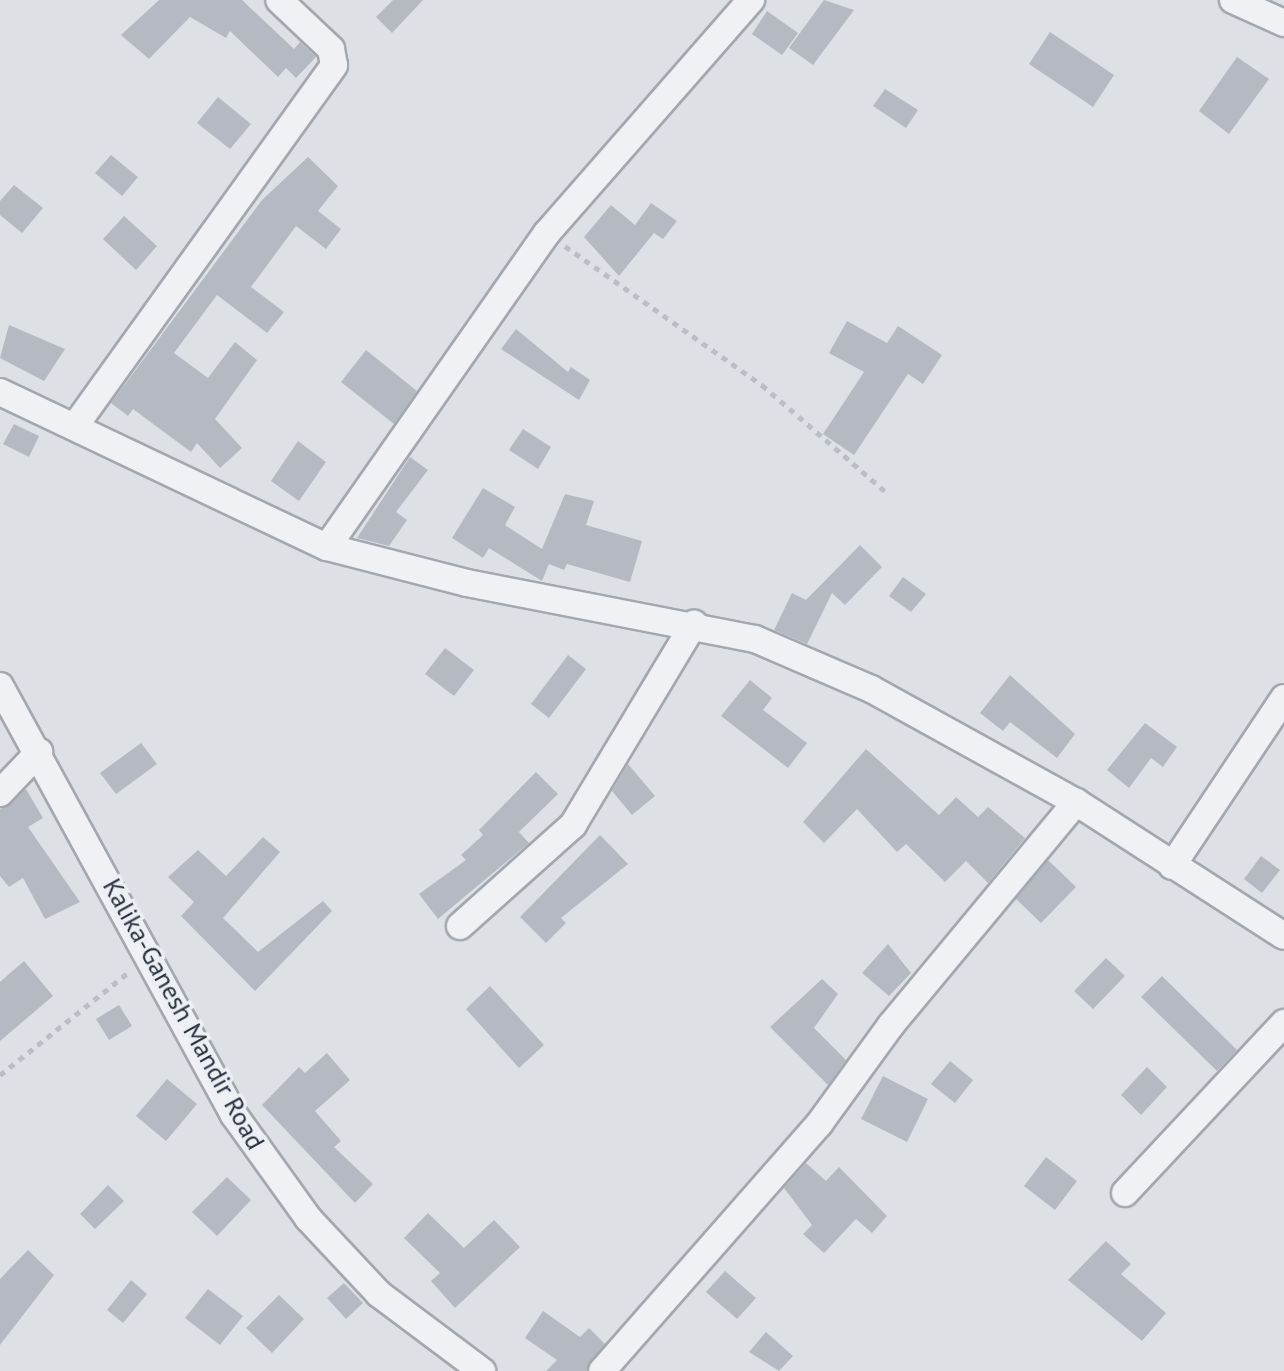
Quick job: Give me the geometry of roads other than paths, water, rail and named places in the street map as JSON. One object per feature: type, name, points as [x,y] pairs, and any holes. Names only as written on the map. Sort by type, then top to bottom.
[{"type":"street","points":[[75,426],[334,65],[331,49],[279,0]]},
{"type":"street","points":[[327,547],[547,233],[751,0]]},
{"type":"street","points":[[1233,0],[1284,23]]},
{"type":"street","points":[[0,392],[327,547],[467,583],[694,624],[755,639],[871,689],[1076,802],[1284,936]]},
{"type":"street","points":[[460,926],[573,825],[694,624]]},
{"type":"street","name":"Kalika-Ganesh Mandir Road","points":[[0,686],[39,752],[234,1115],[308,1218],[379,1294],[482,1371]]},
{"type":"street","points":[[1172,866],[1284,698]]},
{"type":"street","points":[[0,793],[39,752]]},
{"type":"street","points":[[602,1371],[809,1136],[1076,802]]},
{"type":"street","points":[[1125,1193],[1284,1023]]}]
